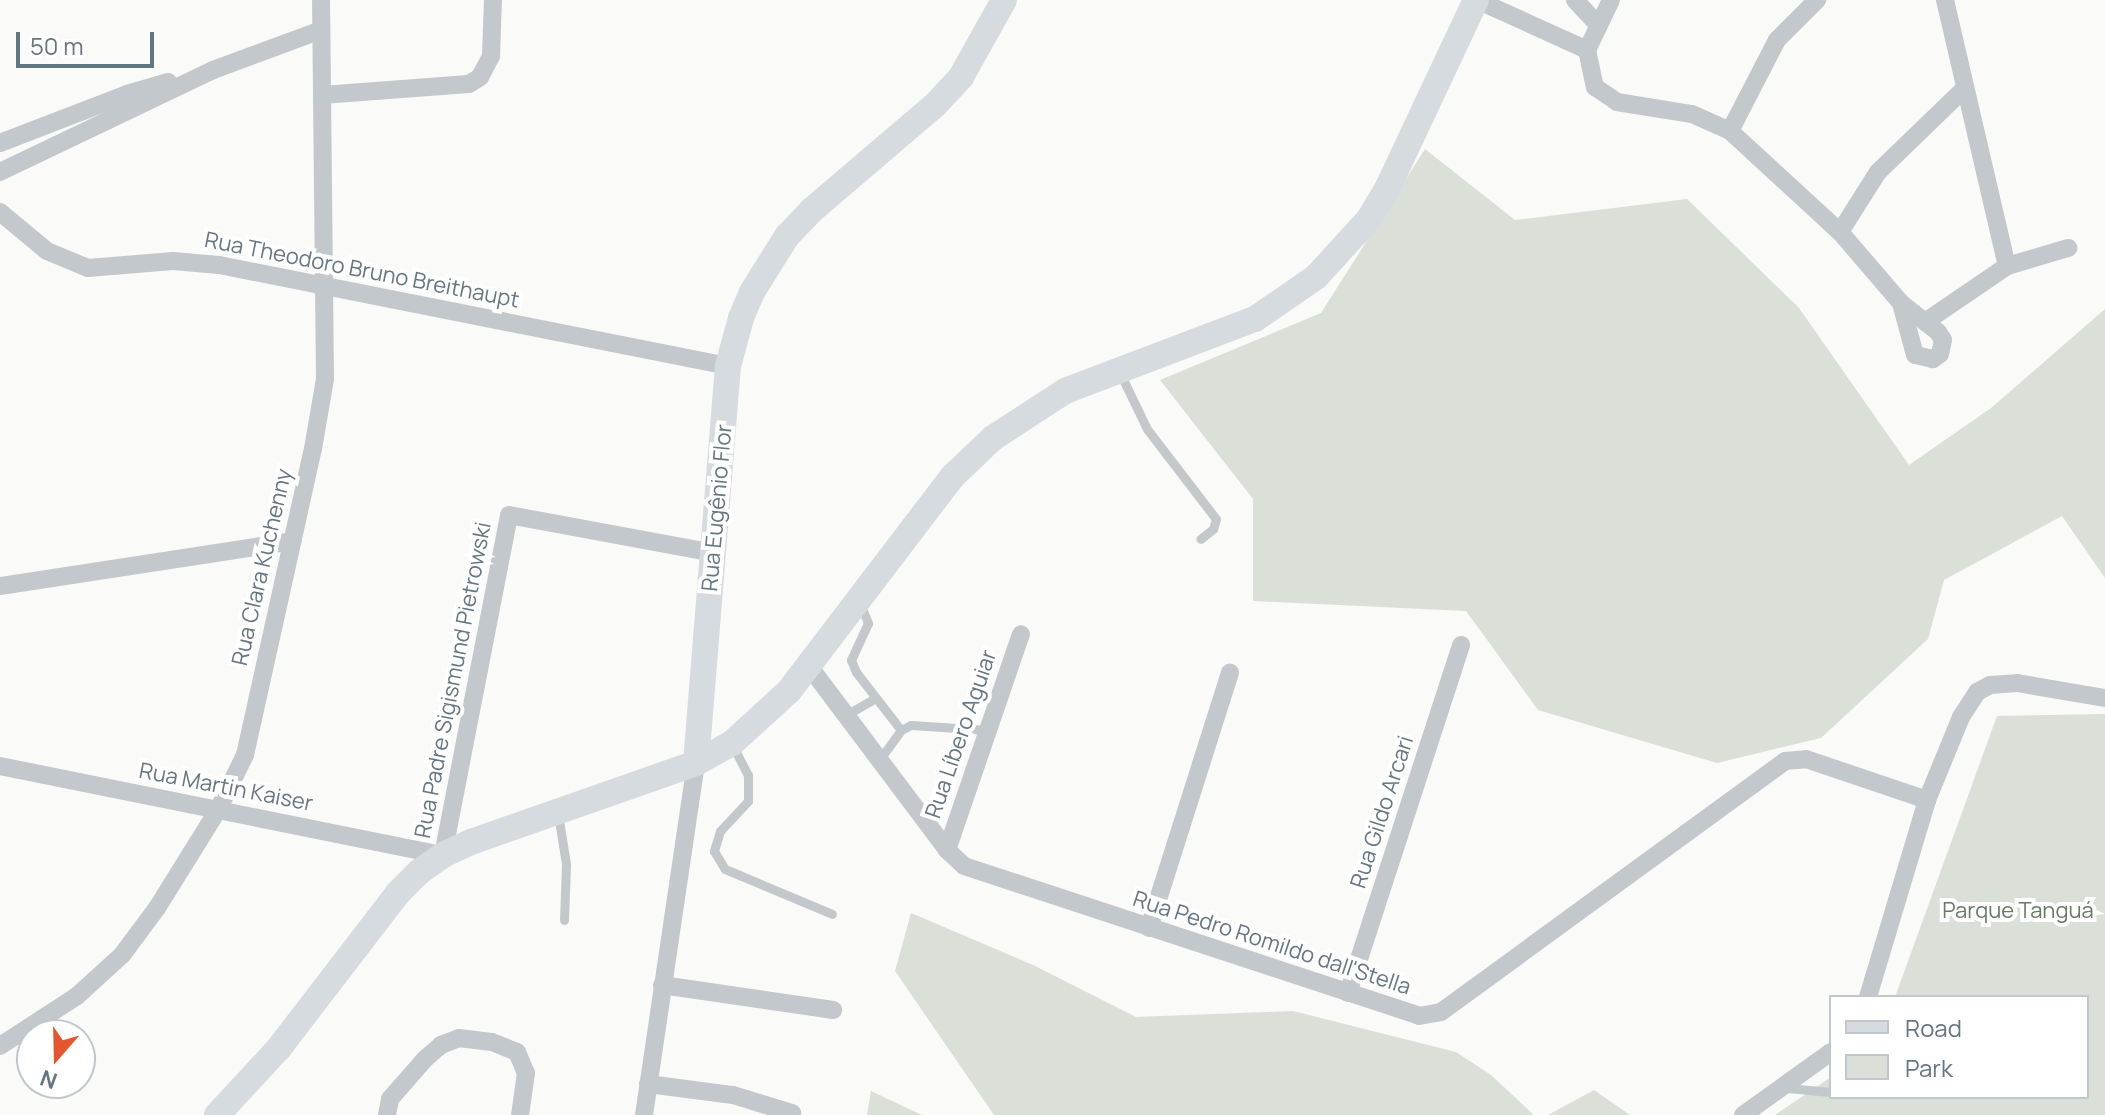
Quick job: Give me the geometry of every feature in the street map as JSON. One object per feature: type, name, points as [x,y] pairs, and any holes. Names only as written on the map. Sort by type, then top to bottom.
[{"type":"main road","name":"Rua Eugênio Flor","points":[[696,763],[728,366],[752,292],[787,236],[812,210],[936,104],[961,77],[1004,0]]},
{"type":"main road","points":[[217,1115],[279,1048],[398,893],[443,855],[696,763],[732,743],[770,711],[809,666],[969,458],[1037,406],[1118,368],[1255,319],[1316,277],[1369,219],[1387,189],[1477,0]]},
{"type":"street","name":"Rua Clara Kuchenny","points":[[0,1046],[77,996],[122,955],[157,908],[218,810],[245,755],[293,541],[325,379],[321,0]]},
{"type":"street","points":[[322,95],[469,84],[480,77],[491,56],[493,0]]},
{"type":"street","points":[[1477,0],[1587,50]]},
{"type":"street","points":[[1575,0],[1598,25]]},
{"type":"street","points":[[1611,0],[1587,50],[1595,87],[1605,96],[1633,107],[1692,114],[1730,131],[1840,232],[1901,303],[1943,340],[1940,354],[1933,359],[1924,359],[1912,350],[1901,303]]},
{"type":"street","points":[[1730,131],[1777,40],[1817,0]]},
{"type":"street","points":[[1945,0],[2007,266]]},
{"type":"street","points":[[0,143],[127,94],[213,70],[321,30]]},
{"type":"street","points":[[0,172],[213,70]]},
{"type":"street","points":[[1840,232],[1878,172],[1964,89]]},
{"type":"street","name":"Rua Theodoro Bruno Breithaupt","points":[[0,212],[47,251],[88,268],[197,262],[728,366]]},
{"type":"street","points":[[1925,322],[2007,266],[2068,248]]},
{"type":"street","name":"Rua Padre Sigismund Pietrowski","points":[[443,855],[509,515],[714,553]]},
{"type":"street","points":[[0,586],[293,541]]},
{"type":"street","name":"Rua Líbero Aguiar","points":[[947,850],[1021,634]]},
{"type":"street","name":"Rua Gildo Arcari","points":[[1348,993],[1461,645]]},
{"type":"street","name":"Rua Pedro Romildo dall'Stella","points":[[809,666],[947,850],[973,870],[1419,1016],[1435,1016],[1785,761],[1806,759],[1927,800]]},
{"type":"street","points":[[1149,928],[1230,673]]},
{"type":"street","points":[[1869,995],[1927,800],[1961,717],[1977,692],[2003,682],[2105,698]]},
{"type":"street","name":"Rua Eugênio Flor","points":[[644,1115],[696,763]]},
{"type":"street","name":"Rua Martin Kaiser","points":[[0,766],[443,855]]},
{"type":"street","points":[[662,985],[833,1010]]},
{"type":"street","points":[[387,1115],[390,1099],[425,1059],[441,1045],[459,1038],[492,1042],[517,1052],[526,1073],[520,1115]]},
{"type":"street","points":[[1743,1115],[1829,1053]]},
{"type":"street","points":[[648,1084],[733,1095],[792,1113]]},
{"type":"lane","points":[[1118,368],[1147,429],[1216,519],[1213,529],[1200,539]]},
{"type":"lane","points":[[859,601],[868,623],[851,660],[875,698],[901,730]]},
{"type":"lane","points":[[846,715],[875,698]]},
{"type":"lane","points":[[879,760],[901,730],[911,725],[988,730]]},
{"type":"lane","points":[[732,743],[748,775],[748,801],[720,831],[714,851],[725,869],[832,914]]},
{"type":"lane","points":[[558,811],[566,864],[564,920]]},
{"type":"lane","points":[[1783,1087],[1829,1092]]},
{"type":"green space","points":[[1425,149],[1515,220],[1687,199],[1799,308],[1909,465],[1991,408],[2105,309],[2105,578],[2062,516],[1944,580],[1928,639],[1821,738],[1717,763],[1538,710],[1466,611],[1253,601],[1253,499],[1160,380],[1321,313]]},
{"type":"green space","name":"Parque Tanguá","points":[[2105,714],[2105,1115],[1775,1115],[1829,1078],[1829,1099],[2089,1099],[2089,995],[1896,995],[1997,716]]},
{"type":"green space","points":[[911,913],[1033,965],[1136,1017],[1293,1011],[1456,1052],[1491,1075],[1534,1115],[994,1115],[895,971]]},
{"type":"green space","points":[[1594,1090],[1630,1115],[1548,1115]]},
{"type":"green space","points":[[871,1091],[922,1115],[867,1115]]}]
